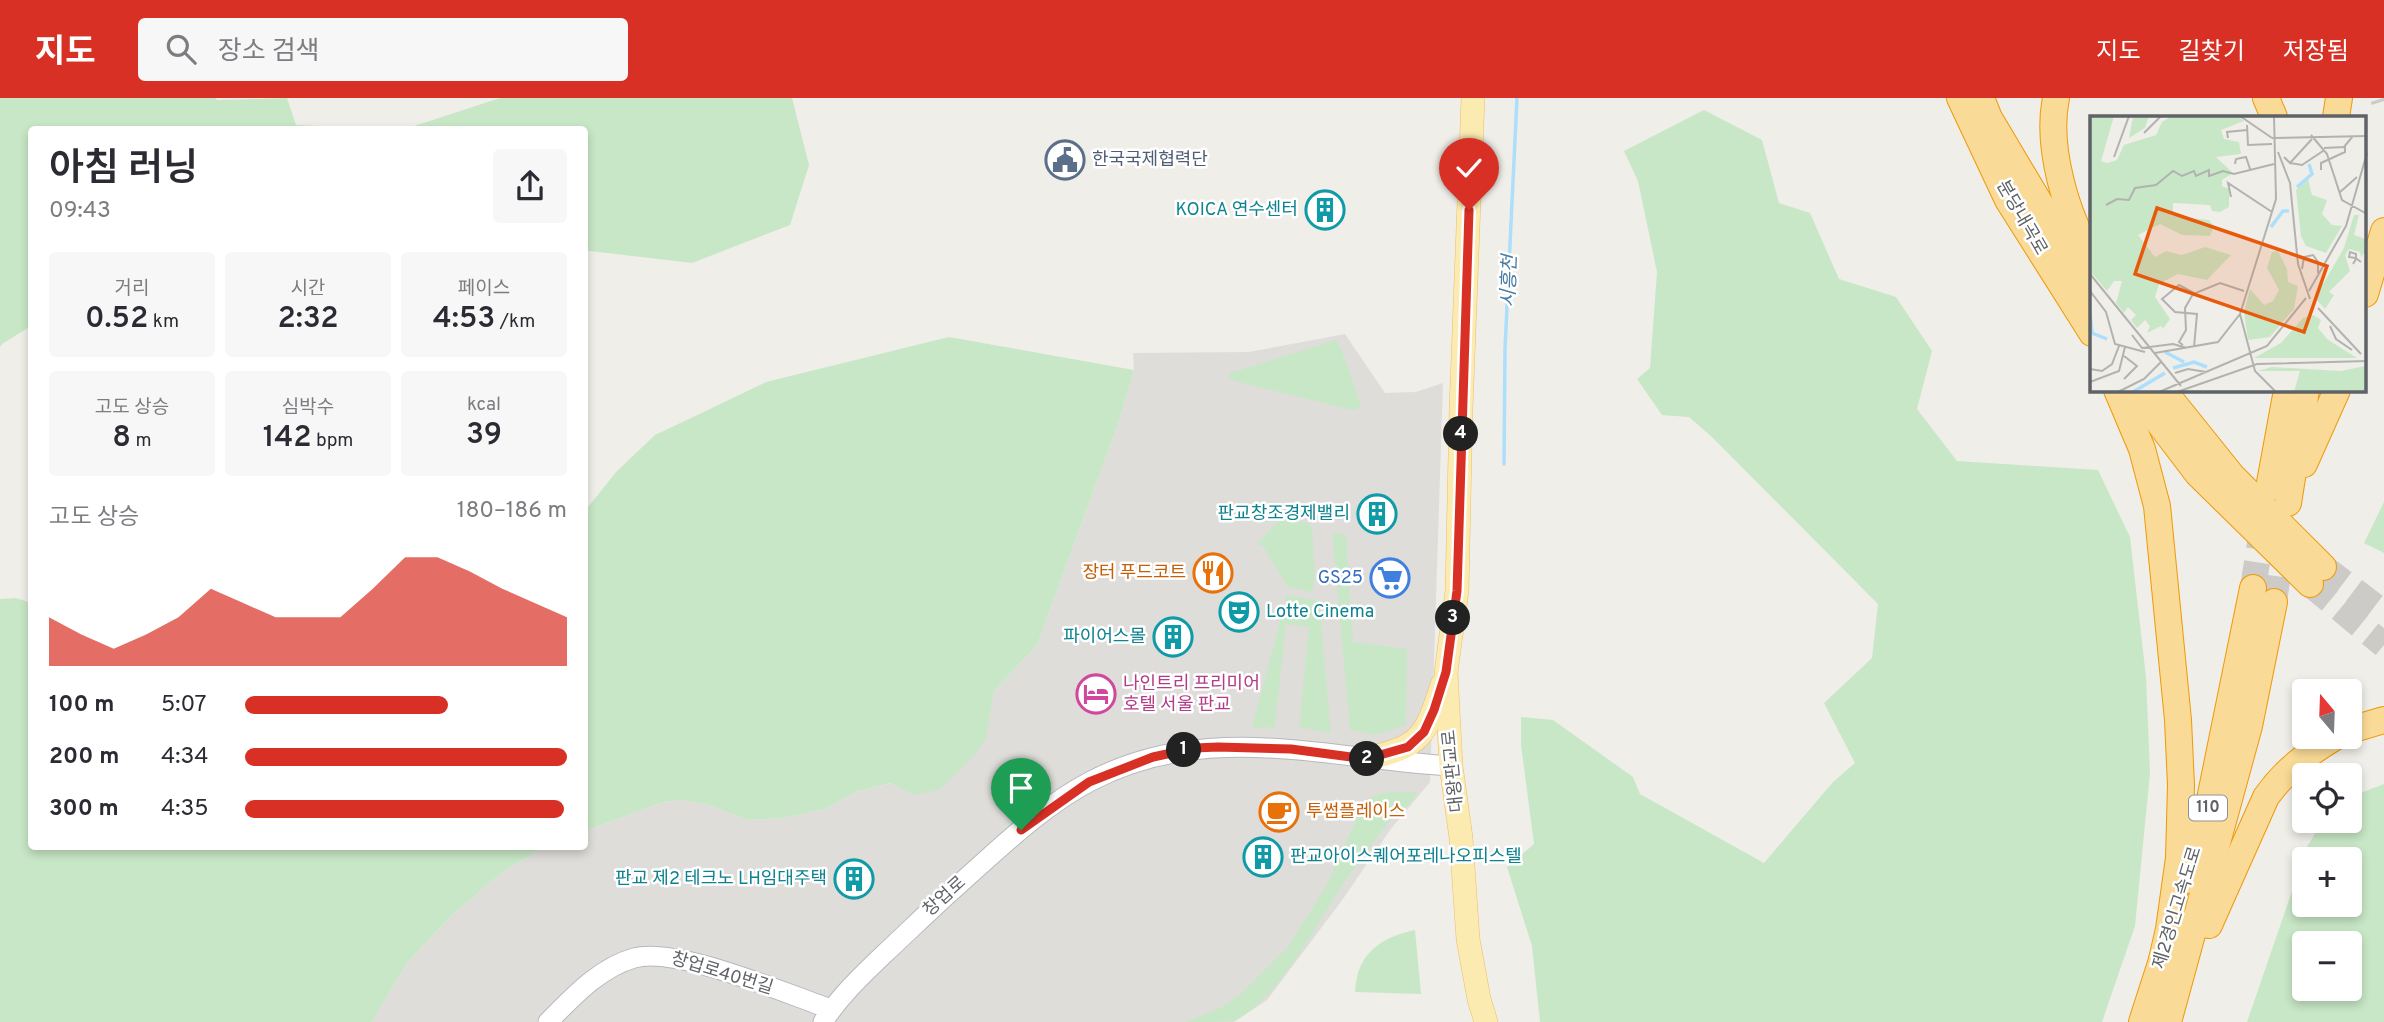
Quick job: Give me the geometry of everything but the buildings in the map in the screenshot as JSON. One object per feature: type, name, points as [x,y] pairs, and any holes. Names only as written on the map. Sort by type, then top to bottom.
[{"type":"highway","name":"분당내곡로","points":[[1960,98],[2008,200],[2090,330]]},
{"type":"highway","name":"분당내곡로","points":[[1981,98],[1989,118],[2090,288]]},
{"type":"highway","points":[[2056,98],[2053,121],[2057,162],[2074,218],[2090,253]]},
{"type":"highway","points":[[2266,98],[2274,116]]},
{"type":"highway","points":[[2336,116],[2339,98]]},
{"type":"highway","points":[[2352,116],[2356,98]]},
{"type":"highway","points":[[2366,291],[2384,231]]},
{"type":"highway","points":[[2063,290],[2090,338]]},
{"type":"highway","points":[[2118,392],[2142,449],[2157,506],[2178,720],[2181,785],[2179,858],[2171,916],[2159,972]]},
{"type":"highway","points":[[2136,392],[2198,474],[2316,575],[2165,392]]},
{"type":"highway","points":[[2178,392],[2232,476]]},
{"type":"highway","points":[[2283,494],[2287,392]]},
{"type":"highway","points":[[2283,494],[2305,392]]},
{"type":"highway","points":[[2283,494],[2336,392]]},
{"type":"highway","name":"제2경인고속도로","points":[[2142,1022],[2207,814],[2263,595],[2249,726],[2170,1018]]},
{"type":"highway","points":[[2362,726],[2384,720]]},
{"type":"highway","points":[[2170,1018],[2266,797],[2295,763],[2317,749]]},
{"type":"main road","name":"대왕판교로","points":[[1473,98],[1457,591],[1446,672],[1451,766],[1461,838],[1468,939],[1486,1022]]},
{"type":"main road","points":[[1366,759],[1408,747],[1424,732],[1446,672]]},
{"type":"main road","points":[[1476,1022],[1479,999]]},
{"type":"street","name":"창업로","points":[[827,1016],[847,990],[929,911],[1021,830],[1058,802],[1100,777],[1153,757],[1206,747],[1291,749],[1451,766]]},
{"type":"street","name":"창업로40번길","points":[[548,1022],[590,982],[608,970],[634,958],[654,955],[713,968],[827,1016]]},
{"type":"shaded area","points":[[1345,334],[1385,393],[1416,392],[1443,383],[1430,782],[1390,830],[1343,899],[1267,1000],[1234,1022],[372,1022],[406,964],[452,915],[501,873],[540,850],[588,850],[588,830],[663,802],[680,800],[706,804],[748,820],[783,818],[825,809],[856,792],[892,783],[913,795],[990,709],[994,691],[1037,645],[1118,424],[1134,370],[1133,353],[1249,352]]},
{"type":"green space","points":[[0,98],[287,98],[296,125],[318,126],[28,126],[28,328],[0,347]]},
{"type":"green space","points":[[500,98],[792,98],[809,165],[790,225],[692,263],[588,252],[588,126],[414,126]]},
{"type":"green space","points":[[1704,110],[1762,140],[1779,203],[1810,213],[1839,279],[1896,297],[1932,351],[1917,409],[1957,461],[2098,470],[2130,537],[2146,677],[2150,773],[2135,926],[2102,1022],[1540,1022],[1532,946],[1507,867],[1534,844],[1521,745],[1521,717],[1553,720],[1633,777],[1640,794],[1764,863],[1833,782],[1855,763],[1824,703],[1872,658],[1878,604],[1712,437],[1689,417],[1662,415],[1637,379],[1650,368],[1657,272],[1638,181],[1624,151]]},
{"type":"green space","points":[[949,337],[1134,370],[1118,424],[1037,645],[994,691],[986,739],[972,758],[939,790],[913,795],[891,783],[856,792],[825,809],[783,818],[748,820],[706,804],[680,800],[663,802],[588,830],[588,507],[616,472],[655,435],[766,382]]},
{"type":"green space","points":[[1336,340],[1360,402],[1359,408],[1352,410],[1235,381],[1229,377],[1230,373]]},
{"type":"green space","points":[[2384,502],[2384,553],[2364,543]]},
{"type":"green space","points":[[1283,517],[1309,524],[1312,529],[1315,578],[1312,592],[1288,587],[1263,546],[1257,544]]},
{"type":"green space","points":[[1332,532],[1346,535],[1353,642],[1407,649],[1406,725],[1376,735],[1350,730]]},
{"type":"green space","points":[[1287,595],[1319,601],[1331,733],[1299,727],[1309,627],[1286,624],[1275,727],[1252,728]]},
{"type":"green space","points":[[16,598],[28,602],[28,850],[540,850],[501,873],[452,915],[406,964],[372,1022],[0,1022],[0,599]]},
{"type":"green space","points":[[2384,784],[2384,1022],[2247,1022],[2292,891],[2292,917],[2362,917],[2362,847],[2307,847],[2316,833],[2362,833],[2362,792]]},
{"type":"green space","points":[[1388,792],[1417,792],[1412,801],[1388,823],[1371,845],[1296,959],[1267,996],[1234,1021],[1186,1022],[1222,1007],[1243,992],[1287,948],[1326,886],[1362,807],[1373,796]]},
{"type":"green space","points":[[1415,930],[1421,994],[1355,992],[1360,967],[1373,949],[1402,933]]},
{"type":"waterway","name":"시흥천","points":[[1504,464],[1505,349],[1517,98]]},
{"type":"tunnel","points":[[2253,588],[2264,517]]},
{"type":"tunnel","points":[[2274,602],[2283,538]]},
{"type":"tunnel","points":[[2323,567],[2384,613]]},
{"type":"tunnel","points":[[2310,584],[2384,645]]},
{"type":"place","name":"한국국제협력단","points":[[1065,160]]},
{"type":"place","name":"KOICA 연수센터","points":[[1325,210]]},
{"type":"place","name":"판교창조경제밸리","points":[[1377,514]]},
{"type":"place","name":"장터 푸드코트","points":[[1213,573]]},
{"type":"place","name":"GS25","points":[[1390,578]]},
{"type":"place","name":"Lotte Cinema","points":[[1239,612]]},
{"type":"place","name":"파이어스몰","points":[[1173,637]]},
{"type":"place","name":"나인트리 프리미어 호텔 서울 판교","points":[[1096,694]]},
{"type":"place","name":"투썸플레이스","points":[[1279,812]]},
{"type":"place","name":"판교아이스퀘어포레나오피스텔","points":[[1263,857]]},
{"type":"place","name":"판교 제2 테크노 LH임대주택","points":[[854,879]]},
{"type":"route","points":[[1021,830],[1089,782],[1153,757],[1195,748],[1218,747],[1291,749],[1366,759],[1408,747],[1424,732],[1446,672],[1457,591],[1469,210]]}]
